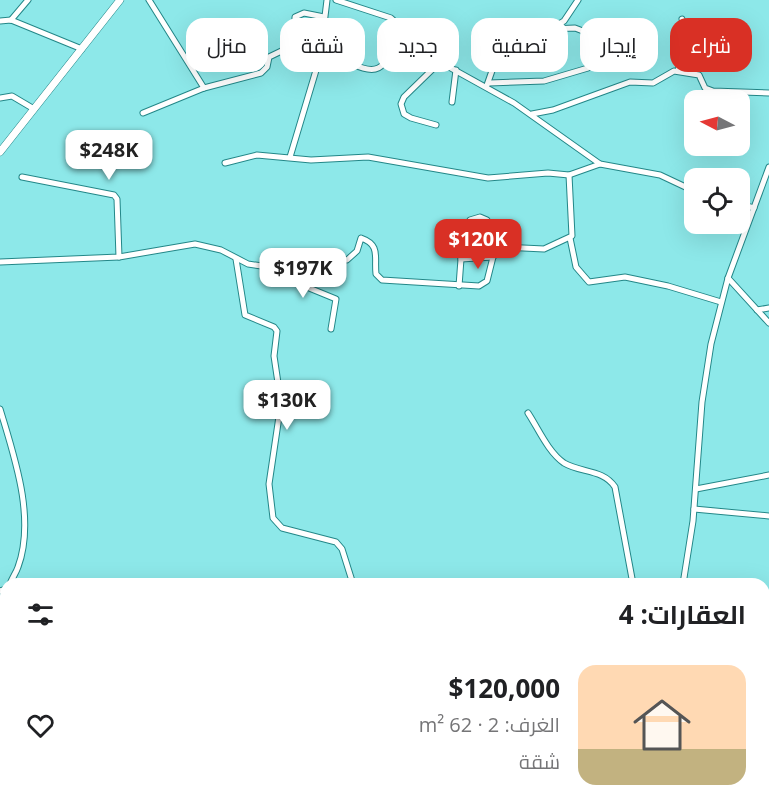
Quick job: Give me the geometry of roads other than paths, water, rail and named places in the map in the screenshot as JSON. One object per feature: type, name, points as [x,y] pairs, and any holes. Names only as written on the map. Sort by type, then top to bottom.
[{"type":"main road","points":[[0,152],[120,0]]},
{"type":"street","points":[[11,20],[28,0]]},
{"type":"street","points":[[149,0],[204,88]]},
{"type":"street","points":[[143,113],[204,88],[261,73],[267,67],[269,57],[294,45],[294,23],[298,14],[324,17],[327,0]]},
{"type":"street","points":[[336,0],[385,14],[390,18]]},
{"type":"street","points":[[566,18],[578,0]]},
{"type":"street","points":[[0,21],[11,20],[82,48]]},
{"type":"street","points":[[488,85],[544,81],[588,68],[596,62],[597,52],[588,33],[575,28],[568,28]]},
{"type":"street","points":[[459,71],[488,85],[600,164],[660,175],[684,186]]},
{"type":"street","points":[[290,157],[314,72]]},
{"type":"street","points":[[430,72],[404,97],[401,104],[404,114],[436,125]]},
{"type":"street","points":[[452,102],[456,72]]},
{"type":"street","points":[[488,85],[493,72]]},
{"type":"street","points":[[531,114],[554,110],[630,82],[652,83],[673,72]]},
{"type":"street","points":[[683,72],[701,76],[705,88],[713,92],[769,93]]},
{"type":"street","points":[[0,98],[12,96],[34,110]]},
{"type":"street","points":[[225,163],[257,155],[311,160],[368,157],[488,178],[548,173],[569,175],[600,164]]},
{"type":"street","points":[[684,578],[694,509],[702,402],[721,302],[769,167]]},
{"type":"street","points":[[569,175],[573,228],[570,238],[576,267],[589,282],[625,277],[668,286],[721,302]]},
{"type":"street","points":[[22,177],[114,195],[117,199],[119,257]]},
{"type":"street","points":[[750,207],[754,208]]},
{"type":"street","points":[[459,286],[463,232],[468,222],[476,218],[491,224],[500,248]]},
{"type":"street","points":[[0,262],[119,257],[195,244],[215,248],[253,265],[275,268],[289,256],[347,260],[357,251],[361,238],[372,243],[376,251],[375,269],[378,278],[459,286],[483,285],[489,277],[493,256],[500,248]]},
{"type":"street","points":[[500,248],[544,249],[570,238]]},
{"type":"street","points":[[461,259],[493,256]]},
{"type":"street","points":[[236,258],[246,317],[271,325],[277,332],[274,359],[281,404],[269,484],[273,518],[282,528],[336,542],[345,556],[351,578]]},
{"type":"street","points":[[280,266],[292,281],[336,299],[331,329]]},
{"type":"street","points":[[728,278],[769,323]]},
{"type":"street","points":[[757,309],[769,308]]},
{"type":"street","points":[[0,408],[8,434],[24,519],[19,566],[13,578]]},
{"type":"street","points":[[528,412],[552,451],[565,463],[604,476],[615,487],[632,578]]},
{"type":"street","points":[[0,436],[8,434]]},
{"type":"street","points":[[696,489],[769,475]]},
{"type":"street","points":[[694,509],[769,516]]}]
